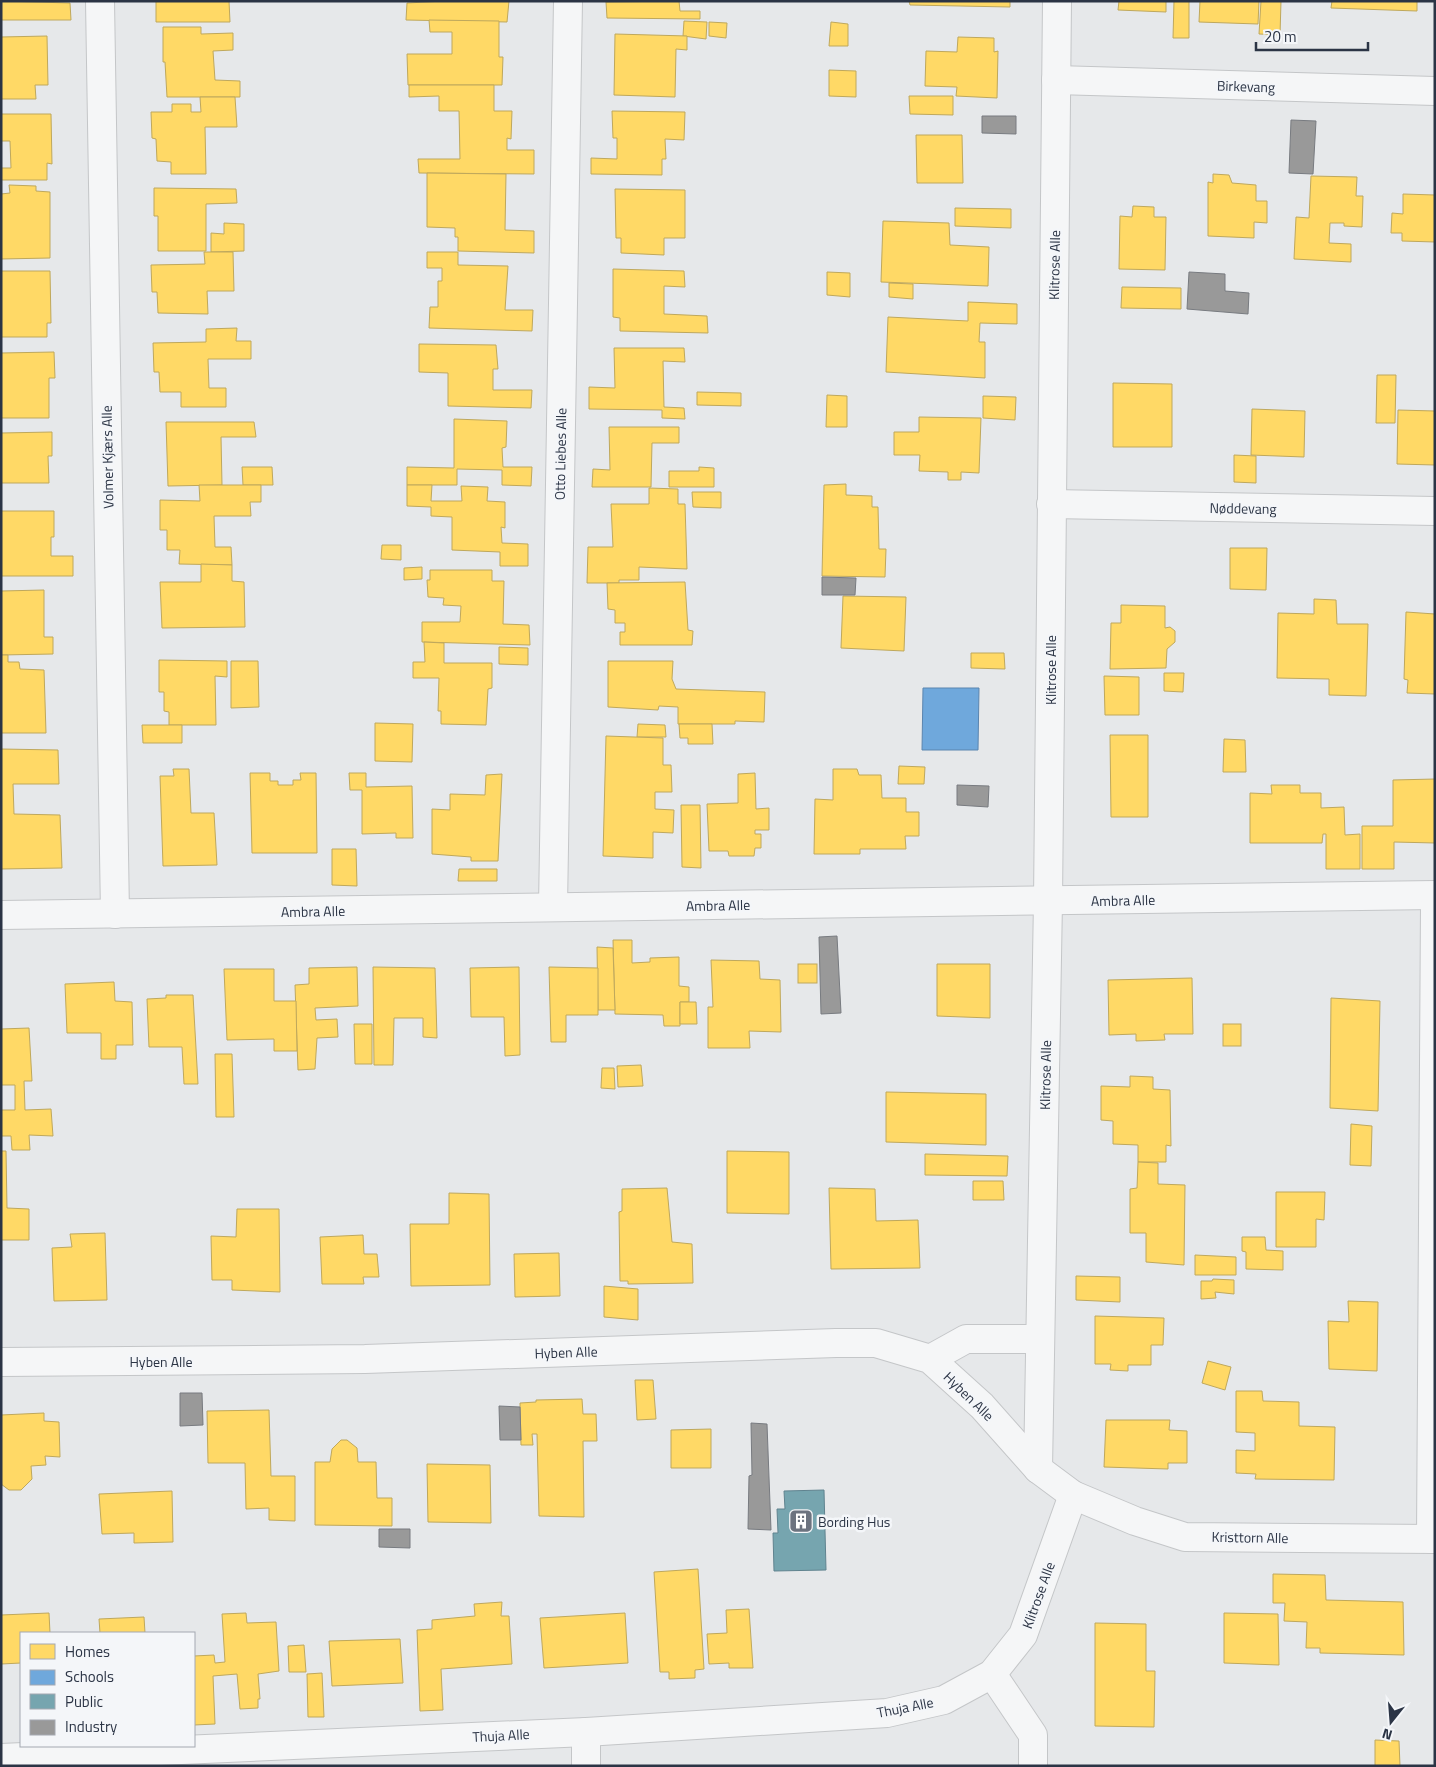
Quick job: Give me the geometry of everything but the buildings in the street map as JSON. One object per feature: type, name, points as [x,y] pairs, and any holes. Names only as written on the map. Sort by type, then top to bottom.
[{"type":"street","name":"Volmer Kjærs Alle","points":[[100,1],[115,914]]},
{"type":"street","name":"Otto Liebes Alle","points":[[554,907],[568,1]]},
{"type":"street","name":"Klitrose Alle","points":[[1038,1469],[1048,901],[1057,1]]},
{"type":"street","name":"Birkevang","points":[[1056,80],[1435,91]]},
{"type":"street","name":"Nøddevang","points":[[1051,504],[1435,511]]},
{"type":"street","name":"Ambra Alle","points":[[1,915],[1435,895]]},
{"type":"street","points":[[1433,1539],[1435,905]]},
{"type":"street","points":[[930,1359],[966,1339],[1039,1339]]},
{"type":"street","name":"Hyben Alle","points":[[1,1362],[365,1359],[876,1343],[930,1359],[982,1406],[1038,1469],[1073,1495]]},
{"type":"street","name":"Klitrose Alle","points":[[992,1674],[1023,1635],[1073,1495]]},
{"type":"street","name":"Kristtorn Alle","points":[[1073,1495],[1135,1521],[1185,1537],[1433,1539]]},
{"type":"street","points":[[992,1674],[1033,1735],[1033,1766]]},
{"type":"street","name":"Thuja Alle","points":[[1,1758],[586,1732],[887,1713],[944,1700],[992,1674]]},
{"type":"street","points":[[586,1732],[586,1766]]},
{"type":"place","name":"Bording Hus","points":[[801,1521]]}]
